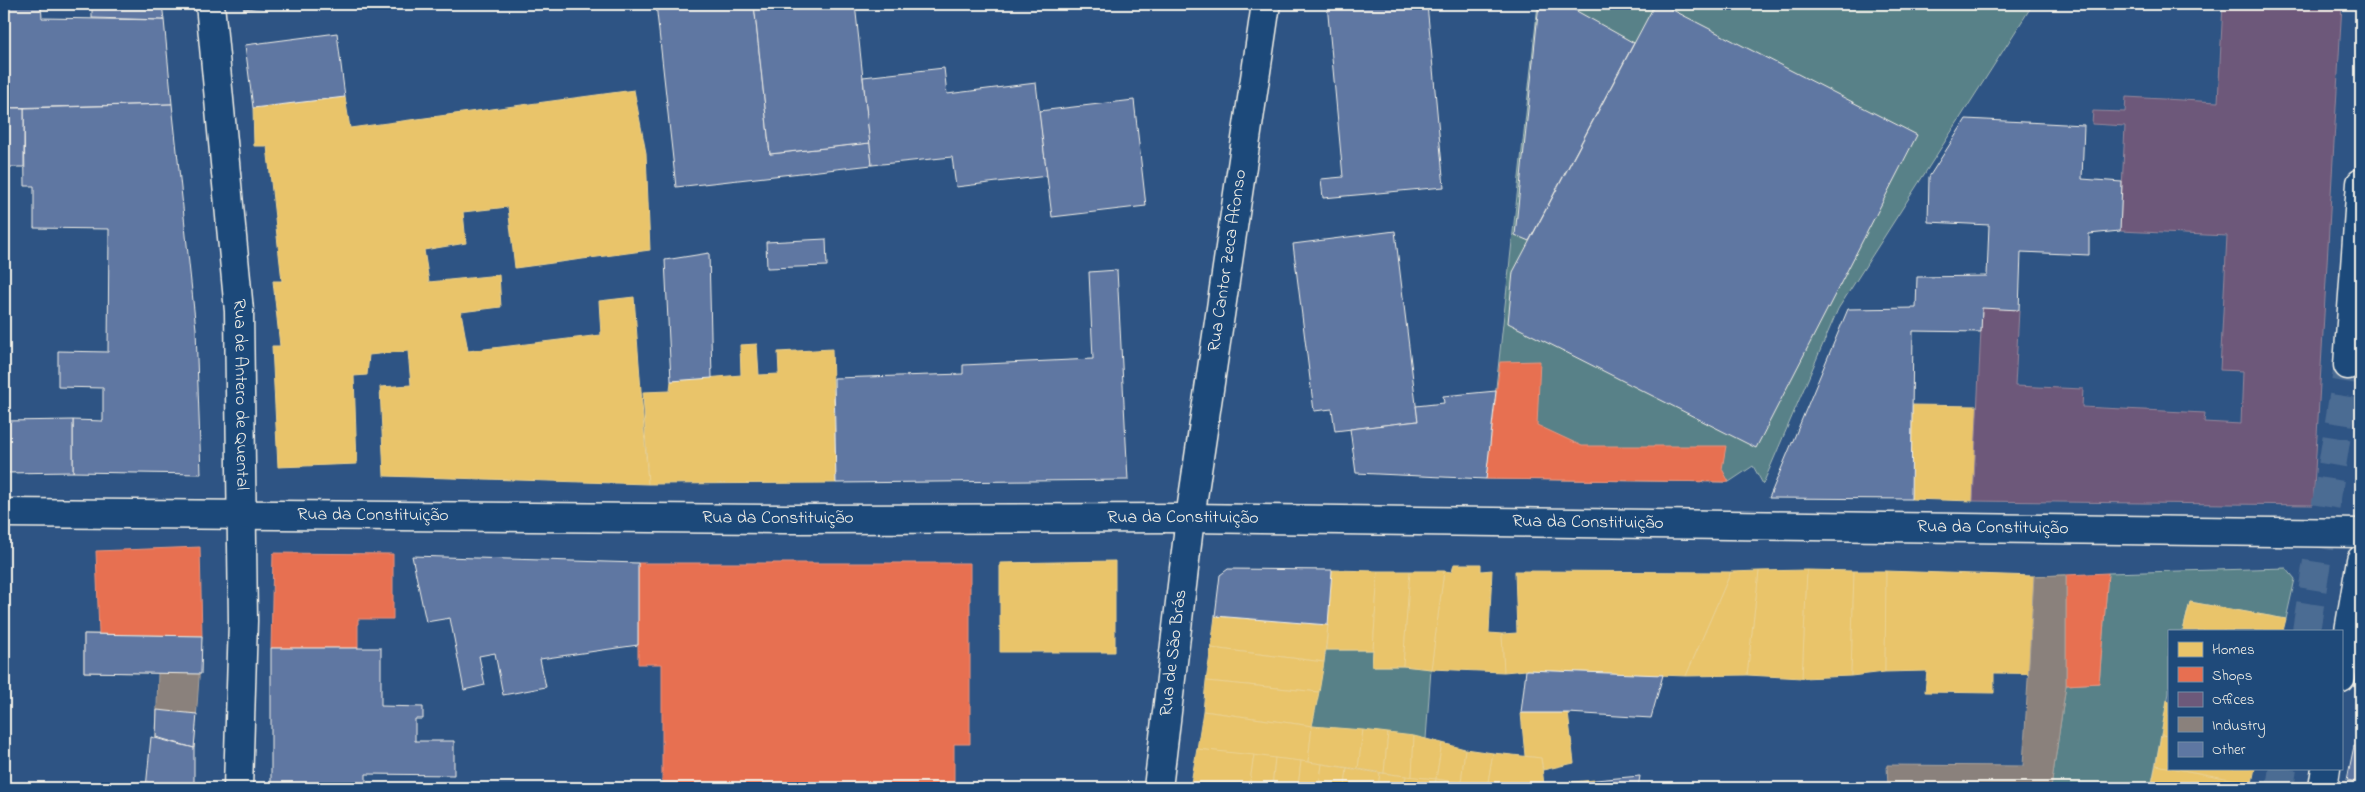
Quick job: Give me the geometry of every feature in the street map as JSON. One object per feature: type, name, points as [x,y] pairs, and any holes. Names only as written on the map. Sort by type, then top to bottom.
[{"type":"main road","name":"Rua de Antero de Quental","points":[[210,4],[239,312],[243,621],[238,788]]},
{"type":"main road","name":"Rua Cantor Zeca Afonso","points":[[1190,518],[1266,4]]},
{"type":"main road","points":[[2348,364],[2361,183]]},
{"type":"main road","name":"Rua da Constituição","points":[[4,513],[786,519],[1190,518],[2361,533]]},
{"type":"main road","name":"Rua de São Brás","points":[[1158,788],[1190,518]]},
{"type":"main road","points":[[2342,672],[2361,560]]},
{"type":"main road","points":[[2323,788],[2326,770]]},
{"type":"green space","points":[[1538,4],[2033,4],[1838,309],[1763,484],[1753,466],[1729,482],[1486,479]]},
{"type":"green space","points":[[2286,568],[2295,579],[2286,619],[2190,602],[2183,630],[2168,630],[2168,698],[2151,788],[2051,788],[2066,685],[2099,683],[2108,573]]},
{"type":"green space","points":[[1326,650],[1373,650],[1372,666],[1403,666],[1431,669],[1426,739],[1312,726]]},
{"type":"building: Homes","points":[[634,90],[646,153],[650,250],[515,268],[508,207],[463,212],[466,243],[424,250],[429,282],[499,275],[501,307],[461,312],[468,351],[601,335],[599,301],[634,297],[648,484],[384,476],[380,387],[411,385],[408,351],[369,355],[367,375],[354,376],[357,464],[278,467],[272,346],[280,346],[273,281],[282,281],[267,146],[254,146],[253,108],[345,97],[350,128]]},
{"type":"building: Homes","points":[[757,344],[759,375],[779,374],[778,352],[832,349],[836,483],[648,484],[643,392],[670,391],[671,381],[741,375],[740,345]]},
{"type":"building: Homes","points":[[1912,405],[1978,406],[1973,501],[1911,499]]},
{"type":"building: Homes","points":[[1115,561],[1115,652],[1000,652],[1000,563]]},
{"type":"building: Homes","points":[[1454,564],[1481,564],[1481,571],[1492,570],[1489,633],[1502,634],[1504,672],[1431,669],[1444,571],[1452,572]]},
{"type":"building: Homes","points":[[1332,570],[1378,571],[1373,650],[1326,650]]},
{"type":"building: Homes","points":[[1807,570],[1854,571],[1851,676],[1802,678]]},
{"type":"building: Homes","points":[[1807,570],[1802,678],[1747,675],[1759,571]]},
{"type":"building: Homes","points":[[1378,571],[1410,571],[1403,666],[1372,666]]},
{"type":"building: Homes","points":[[1410,571],[1444,571],[1431,669],[1403,666]]},
{"type":"building: Homes","points":[[1515,571],[1731,572],[1686,676],[1526,670],[1504,672],[1502,634],[1517,633]]},
{"type":"building: Homes","points":[[1759,571],[1747,675],[1686,676],[1731,572]]},
{"type":"building: Homes","points":[[1854,571],[1886,571],[1885,672],[1851,676]]},
{"type":"building: Homes","points":[[1886,571],[2034,576],[2066,575],[2066,674],[1994,673],[1994,693],[1925,692],[1927,671],[1885,672]]},
{"type":"building: Homes","points":[[2190,602],[2286,619],[2283,630],[2183,630]]},
{"type":"building: Homes","points":[[1215,616],[1328,625],[1324,662],[1211,648]]},
{"type":"building: Homes","points":[[1211,648],[1324,662],[1319,692],[1206,681]]},
{"type":"building: Homes","points":[[1206,681],[1319,692],[1312,726],[1203,711]]},
{"type":"building: Homes","points":[[2167,700],[2168,736],[2161,735]]},
{"type":"building: Homes","points":[[1203,711],[1312,726],[1308,762],[1197,749]]},
{"type":"building: Homes","points":[[1521,713],[1568,713],[1574,763],[1543,770],[1541,758],[1525,756]]},
{"type":"building: Homes","points":[[1312,726],[1363,730],[1358,769],[1308,762]]},
{"type":"building: Homes","points":[[1363,730],[1388,733],[1384,773],[1358,769]]},
{"type":"building: Homes","points":[[1388,733],[1414,736],[1412,777],[1384,773]]},
{"type":"building: Homes","points":[[2161,735],[2168,736],[2168,768],[2156,765]]},
{"type":"building: Homes","points":[[1414,736],[1442,743],[1436,779],[1412,777]]},
{"type":"building: Homes","points":[[1442,743],[1465,749],[1461,783],[1436,779]]},
{"type":"building: Homes","points":[[1197,749],[1254,755],[1249,788],[1190,788]]},
{"type":"building: Homes","points":[[1465,749],[1493,753],[1487,788],[1461,783]]},
{"type":"building: Homes","points":[[1493,753],[1541,758],[1544,785],[1551,784],[1551,788],[1487,788]]},
{"type":"building: Homes","points":[[1254,755],[1275,758],[1272,788],[1249,788]]},
{"type":"building: Homes","points":[[1275,758],[1301,761],[1298,788],[1272,788]]},
{"type":"building: Homes","points":[[1301,761],[1322,764],[1319,788],[1298,788]]},
{"type":"building: Homes","points":[[1322,764],[1347,768],[1345,788],[1319,788]]},
{"type":"building: Homes","points":[[2156,765],[2168,767],[2168,770],[2183,770],[2252,783],[2251,788],[2151,788]]},
{"type":"building: Homes","points":[[1347,768],[1380,773],[1378,788],[1345,788]]},
{"type":"building: Homes","points":[[2183,770],[2255,770],[2252,783]]},
{"type":"building: Homes","points":[[1380,773],[1406,776],[1404,788],[1378,788]]},
{"type":"building: Homes","points":[[1406,776],[1436,779],[1435,788],[1404,788]]},
{"type":"building: Homes","points":[[1436,779],[1466,784],[1466,788],[1435,788]]},
{"type":"building: Homes","points":[[1595,780],[1594,788],[1551,788],[1551,784]]},
{"type":"building: Shops","points":[[1540,361],[1537,425],[1582,446],[1726,446],[1722,469],[1729,482],[1486,479],[1500,362]]},
{"type":"building: Shops","points":[[200,547],[202,636],[99,634],[96,551]]},
{"type":"building: Shops","points":[[273,553],[393,554],[393,619],[358,619],[358,648],[271,648]]},
{"type":"building: Shops","points":[[638,563],[970,563],[970,744],[954,744],[954,788],[662,788],[662,664],[638,664]]},
{"type":"building: Shops","points":[[2108,573],[2099,683],[2066,685],[2066,575]]},
{"type":"building: Offices","points":[[2223,4],[2342,4],[2313,505],[1973,501],[1982,308],[2019,310],[2015,386],[2083,389],[2082,407],[2205,413],[2204,422],[2241,424],[2243,371],[2220,370],[2227,236],[2120,231],[2125,126],[2092,124],[2093,111],[2125,112],[2126,97],[2218,102]]},
{"type":"building: Industry","points":[[2066,575],[2066,685],[2051,788],[1888,788],[1887,765],[2023,766],[2034,576]]},
{"type":"building: Industry","points":[[84,634],[202,636],[194,748],[156,737],[158,673],[84,672]]},
{"type":"building: Other","points":[[4,4],[41,4],[42,18],[164,20],[172,104],[4,108]]},
{"type":"building: Other","points":[[92,4],[162,4],[164,20],[92,18]]},
{"type":"building: Other","points":[[243,4],[283,4],[244,9]]},
{"type":"building: Other","points":[[656,4],[754,4],[770,154],[870,143],[872,165],[676,187]]},
{"type":"building: Other","points":[[754,4],[855,4],[870,143],[770,154]]},
{"type":"building: Other","points":[[1327,4],[1427,4],[1444,187],[1323,198],[1321,179],[1343,177]]},
{"type":"building: Other","points":[[1539,4],[1564,4],[1634,43],[1529,241],[1515,235]]},
{"type":"building: Other","points":[[1655,4],[1661,4],[1917,135],[1756,448],[1508,323],[1513,272]]},
{"type":"building: Other","points":[[337,33],[345,97],[253,108],[245,45]]},
{"type":"building: Other","points":[[944,68],[947,94],[1036,83],[1047,176],[956,187],[952,157],[872,165],[863,77]]},
{"type":"building: Other","points":[[1134,100],[1146,206],[1052,217],[1039,111]]},
{"type":"building: Other","points":[[172,104],[196,329],[201,474],[73,472],[73,420],[103,421],[103,388],[58,387],[58,351],[108,352],[109,229],[34,228],[34,186],[25,186],[24,108]]},
{"type":"building: Other","points":[[4,108],[24,108],[24,167],[4,167]]},
{"type":"building: Other","points":[[1966,119],[2084,125],[2082,179],[2122,182],[2120,231],[2089,234],[2089,255],[2021,252],[2019,310],[1982,308],[1981,332],[1913,331],[1911,499],[1769,498],[1848,309],[1916,308],[1917,277],[1987,276],[1989,225],[1928,222],[1929,177]]},
{"type":"building: Other","points":[[1395,231],[1418,421],[1335,431],[1332,409],[1314,411],[1293,244]]},
{"type":"building: Other","points":[[826,239],[827,266],[767,268],[766,242]]},
{"type":"building: Other","points":[[709,253],[712,378],[671,381],[665,260]]},
{"type":"building: Other","points":[[1117,270],[1128,480],[836,483],[834,378],[963,374],[963,365],[1093,359],[1089,272]]},
{"type":"building: Other","points":[[1496,391],[1486,479],[1356,473],[1350,429],[1418,421],[1416,406],[1444,403],[1443,396]]},
{"type":"building: Other","points":[[73,420],[73,472],[4,473],[4,421]]},
{"type":"building: Other","points":[[412,556],[638,563],[638,645],[540,659],[546,687],[503,695],[495,653],[479,656],[485,685],[464,690],[450,618],[426,622]]},
{"type":"building: Other","points":[[1228,569],[1332,570],[1328,625],[1215,616],[1220,575]]},
{"type":"building: Other","points":[[84,634],[202,636],[201,674],[84,672]]},
{"type":"building: Other","points":[[271,648],[381,648],[381,706],[423,707],[423,719],[415,719],[415,741],[454,741],[454,775],[366,774],[366,788],[271,788]]},
{"type":"building: Other","points":[[1526,670],[1663,675],[1651,718],[1568,713],[1521,713]]},
{"type":"building: Other","points":[[157,710],[197,714],[194,748],[156,737]]},
{"type":"building: Other","points":[[151,737],[194,748],[194,788],[146,788]]},
{"type":"building: Other","points":[[2354,746],[2361,747],[2361,783],[2347,780]]},
{"type":"building: Other","points":[[1640,776],[1638,788],[1594,788],[1595,780]]},
{"type":"tunnel","points":[[2306,630],[2348,365]]},
{"type":"tunnel","points":[[2280,788],[2283,770]]}]
